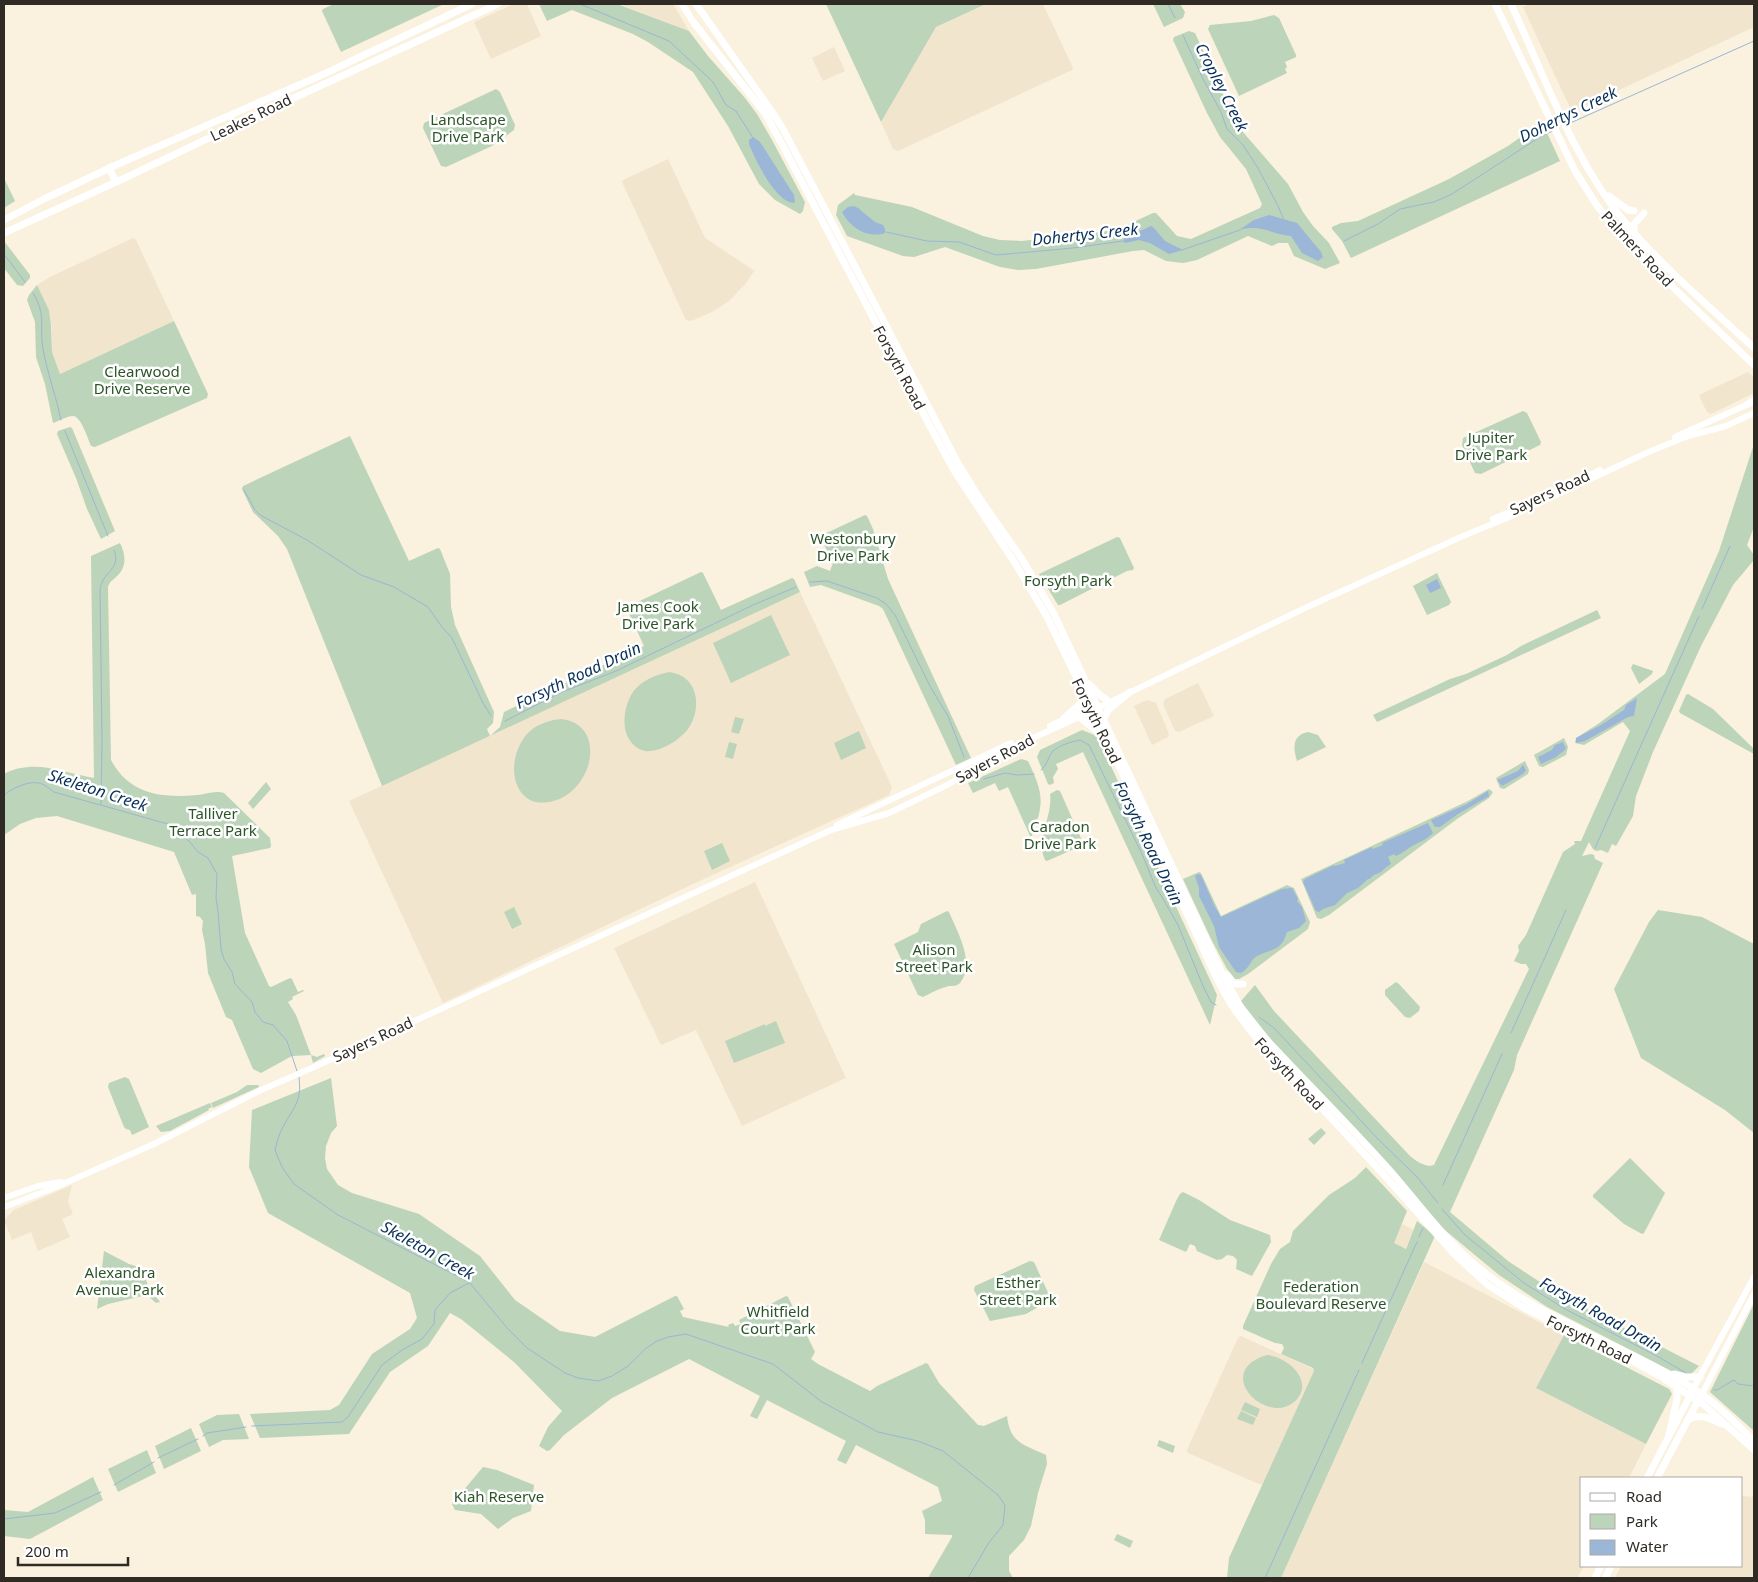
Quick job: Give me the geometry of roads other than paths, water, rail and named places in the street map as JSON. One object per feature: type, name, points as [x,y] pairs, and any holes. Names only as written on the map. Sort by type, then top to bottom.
[{"type":"main road","name":"Leakes Road","points":[[4,220],[109,168],[324,74],[472,4]]},
{"type":"main road","name":"Leakes Road","points":[[4,233],[498,4]]},
{"type":"main road","name":"Forsyth Road","points":[[682,4],[694,23],[769,120],[956,466],[980,500],[1016,563],[1050,615],[1082,674],[1105,737],[1218,981],[1237,1013],[1262,1045],[1384,1176],[1444,1238],[1480,1269],[1518,1296],[1653,1366],[1692,1392],[1754,1441]]},
{"type":"main road","name":"Forsyth Road","points":[[696,4],[770,108],[783,130],[935,428]]},
{"type":"main road","name":"Palmers Road","points":[[1495,4],[1575,171],[1613,227],[1632,248],[1754,365]]},
{"type":"main road","name":"Palmers Road","points":[[1511,4],[1558,109],[1576,146],[1601,189],[1634,232],[1754,348]]},
{"type":"main road","points":[[109,168],[116,182]]},
{"type":"main road","points":[[1601,189],[1628,210],[1634,211]]},
{"type":"main road","points":[[1634,232],[1634,224],[1644,213]]},
{"type":"main road","points":[[1613,227],[1623,220]]},
{"type":"main road","name":"Sayers Road","points":[[4,1207],[154,1144],[261,1090],[831,830],[889,813],[947,785],[1064,718],[1130,692],[1305,608],[1752,402]]},
{"type":"main road","name":"Sayers Road","points":[[1598,473],[1676,441],[1711,431],[1754,413]]},
{"type":"main road","name":"Sayers Road","points":[[679,899],[723,876],[901,795],[1079,717],[1106,699],[1270,622],[1305,608]]},
{"type":"main road","name":"Forsyth Road","points":[[1050,615],[1084,696],[1104,719],[1235,998],[1266,1039],[1389,1170],[1444,1238],[1455,1255],[1488,1285],[1526,1309],[1625,1357],[1677,1387],[1692,1392]]},
{"type":"main road","points":[[1082,674],[1096,692],[1106,699]]},
{"type":"main road","points":[[1104,719],[1108,710],[1130,692]]},
{"type":"main road","points":[[1064,718],[1081,703],[1084,696]]},
{"type":"main road","points":[[1079,717],[1105,737]]},
{"type":"main road","points":[[901,795],[906,804]]},
{"type":"main road","points":[[801,841],[804,842],[831,830]]},
{"type":"main road","points":[[1211,950],[1233,983],[1237,985],[1243,984]]},
{"type":"main road","name":"Sayers Road","points":[[4,1198],[38,1186],[65,1182]]},
{"type":"main road","points":[[1480,1269],[1480,1278]]},
{"type":"main road","points":[[1648,1477],[1754,1277]]},
{"type":"main road","points":[[1746,1292],[1754,1290]]},
{"type":"main road","points":[[1658,1477],[1754,1294]]},
{"type":"main road","points":[[1653,1366],[1679,1376],[1700,1377]]},
{"type":"main road","points":[[1669,1435],[1677,1400],[1677,1387]]},
{"type":"main road","name":"Forsyth Road","points":[[1700,1398],[1754,1450]]},
{"type":"main road","points":[[1688,1420],[1697,1416],[1705,1417],[1731,1429]]},
{"type":"water","points":[[753,137],[760,142],[794,195],[794,203],[787,201],[780,195],[767,179],[749,144],[749,140]]},
{"type":"water","points":[[854,206],[875,222],[883,225],[885,233],[866,233],[854,227],[842,212],[848,207]]},
{"type":"water","points":[[1269,215],[1297,223],[1323,257],[1318,261],[1302,253],[1291,236],[1254,228],[1239,230],[1254,220]]},
{"type":"water","points":[[1151,226],[1165,241],[1183,250],[1169,254],[1150,243],[1139,240],[1125,243],[1123,241],[1125,238]]},
{"type":"water","points":[[1437,579],[1441,588],[1430,593],[1426,585]]},
{"type":"water","points":[[1637,698],[1634,716],[1628,717],[1585,741],[1576,743],[1576,738],[1624,710],[1626,705]]},
{"type":"water","points":[[1563,742],[1566,749],[1556,757],[1541,764],[1538,757],[1552,750],[1555,745]]},
{"type":"water","points":[[1523,765],[1526,770],[1523,774],[1502,786],[1497,780],[1518,771]]},
{"type":"water","points":[[1488,791],[1489,796],[1440,827],[1435,827],[1431,820],[1467,804]]},
{"type":"water","points":[[1428,823],[1433,833],[1429,837],[1399,855],[1396,856],[1394,854],[1388,857],[1391,864],[1382,871],[1368,879],[1358,888],[1347,893],[1335,905],[1319,912],[1316,911],[1303,882],[1305,879],[1334,865],[1345,863],[1344,860],[1372,847],[1373,849],[1383,845],[1382,843]]},
{"type":"water","points":[[1201,875],[1221,917],[1282,889],[1292,888],[1298,899],[1297,901],[1302,907],[1306,921],[1299,928],[1287,932],[1282,943],[1275,949],[1255,957],[1241,973],[1236,972],[1219,947],[1214,926],[1199,896],[1199,888],[1195,876]]},
{"type":"waterway","name":"Dohertys Creek","points":[[580,4],[669,41],[713,82],[726,105],[736,111],[753,138]]},
{"type":"waterway","name":"Cropley Creek","points":[[1168,4],[1175,18]]},
{"type":"waterway","name":"Cropley Creek","points":[[1183,35],[1203,79],[1221,112],[1227,129],[1243,145],[1258,168],[1284,220]]},
{"type":"waterway","name":"Dohertys Creek","points":[[1568,124],[1754,41]]},
{"type":"waterway","name":"Dohertys Creek","points":[[1344,241],[1378,224],[1400,209],[1434,202],[1452,194],[1543,135],[1553,131]]},
{"type":"waterway","name":"Dohertys Creek","points":[[1182,250],[1240,230]]},
{"type":"waterway","name":"Dohertys Creek","points":[[886,232],[927,241],[959,242],[996,255],[1123,241]]},
{"type":"waterway","points":[[4,254],[25,282]]},
{"type":"waterway","points":[[33,293],[40,308],[43,349],[61,420]]},
{"type":"waterway","points":[[65,431],[108,536]]},
{"type":"waterway","name":"Forsyth Road Drain","points":[[244,490],[255,510],[260,515],[307,540],[361,575],[394,587],[428,607],[452,638],[491,716]]},
{"type":"waterway","points":[[1702,609],[1730,546]]},
{"type":"waterway","points":[[101,805],[100,590],[104,579],[114,566],[116,557],[114,550]]},
{"type":"waterway","name":"Forsyth Road Drain","points":[[810,582],[827,581],[877,598],[886,604],[895,615],[931,688],[948,716],[964,757]]},
{"type":"waterway","name":"Forsyth Road Drain","points":[[505,721],[562,692],[616,671],[753,605],[796,587]]},
{"type":"waterway","points":[[1595,848],[1699,616]]},
{"type":"waterway","name":"Forsyth Road Drain","points":[[1041,770],[1052,752],[1058,747],[1080,740],[1089,745],[1142,854],[1156,888],[1178,925],[1203,986],[1211,1002],[1216,1005]]},
{"type":"waterway","name":"Forsyth Road Drain","points":[[984,779],[1005,773],[1017,775],[1034,774]]},
{"type":"waterway","name":"Skeleton Creek","points":[[4,795],[25,784],[41,784],[54,792],[168,824],[189,841],[198,852],[208,858],[217,874],[216,898],[221,949],[224,959],[232,972],[235,984],[252,1002],[255,1012],[263,1022],[273,1025],[287,1041],[297,1071]]},
{"type":"waterway","points":[[1511,1033],[1566,910]]},
{"type":"waterway","name":"Forsyth Road Drain","points":[[1259,1017],[1274,1028],[1378,1139],[1418,1178],[1438,1203]]},
{"type":"waterway","points":[[1443,1185],[1502,1054]]},
{"type":"waterway","name":"Skeleton Creek","points":[[299,1077],[298,1099],[280,1132],[275,1150],[282,1167],[294,1184],[338,1215],[469,1282],[508,1329],[527,1348],[565,1373],[578,1378],[598,1381],[612,1376],[628,1366],[645,1349],[657,1341],[686,1334],[773,1364],[822,1402],[878,1432],[918,1441],[943,1451],[998,1495],[1005,1505],[1003,1525],[988,1544],[968,1578]]},
{"type":"waterway","name":"Forsyth Road Drain","points":[[1442,1209],[1465,1235],[1524,1283],[1565,1309],[1686,1373]]},
{"type":"waterway","points":[[1419,1237],[1423,1228]]},
{"type":"waterway","points":[[1362,1363],[1417,1242]]},
{"type":"waterway","points":[[252,1426],[342,1422],[348,1417],[382,1365],[402,1350],[422,1339],[434,1324],[435,1310],[450,1293],[469,1283]]},
{"type":"waterway","points":[[1265,1578],[1359,1370]]},
{"type":"waterway","name":"Forsyth Road Drain","points":[[1714,1390],[1734,1380],[1738,1384],[1754,1386]]},
{"type":"waterway","points":[[203,1436],[207,1433],[246,1427]]},
{"type":"waterway","points":[[158,1458],[198,1439]]},
{"type":"waterway","points":[[114,1485],[154,1462]]},
{"type":"waterway","points":[[4,1519],[55,1513],[101,1492]]},
{"type":"park label","name":"Landscape Drive Park","points":[[468,128]]},
{"type":"park label","name":"Clearwood Drive Reserve","points":[[142,380]]},
{"type":"park label","name":"Jupiter Drive Park","points":[[1491,446]]},
{"type":"park label","name":"Westonbury Drive Park","points":[[853,548]]},
{"type":"park label","name":"Forsyth Park","points":[[1068,581]]},
{"type":"park label","name":"James Cook Drive Park","points":[[658,616]]},
{"type":"park label","name":"Talliver Terrace Park","points":[[213,822]]},
{"type":"park label","name":"Caradon Drive Park","points":[[1060,836]]},
{"type":"park label","name":"Alison Street Park","points":[[934,958]]},
{"type":"park label","name":"Alexandra Avenue Park","points":[[120,1282]]},
{"type":"park label","name":"Esther Street Park","points":[[1018,1292]]},
{"type":"park label","name":"Federation Boulevard Reserve","points":[[1321,1296]]},
{"type":"park label","name":"Whitfield Court Park","points":[[778,1320]]},
{"type":"park label","name":"Kiah Reserve","points":[[499,1497]]}]
